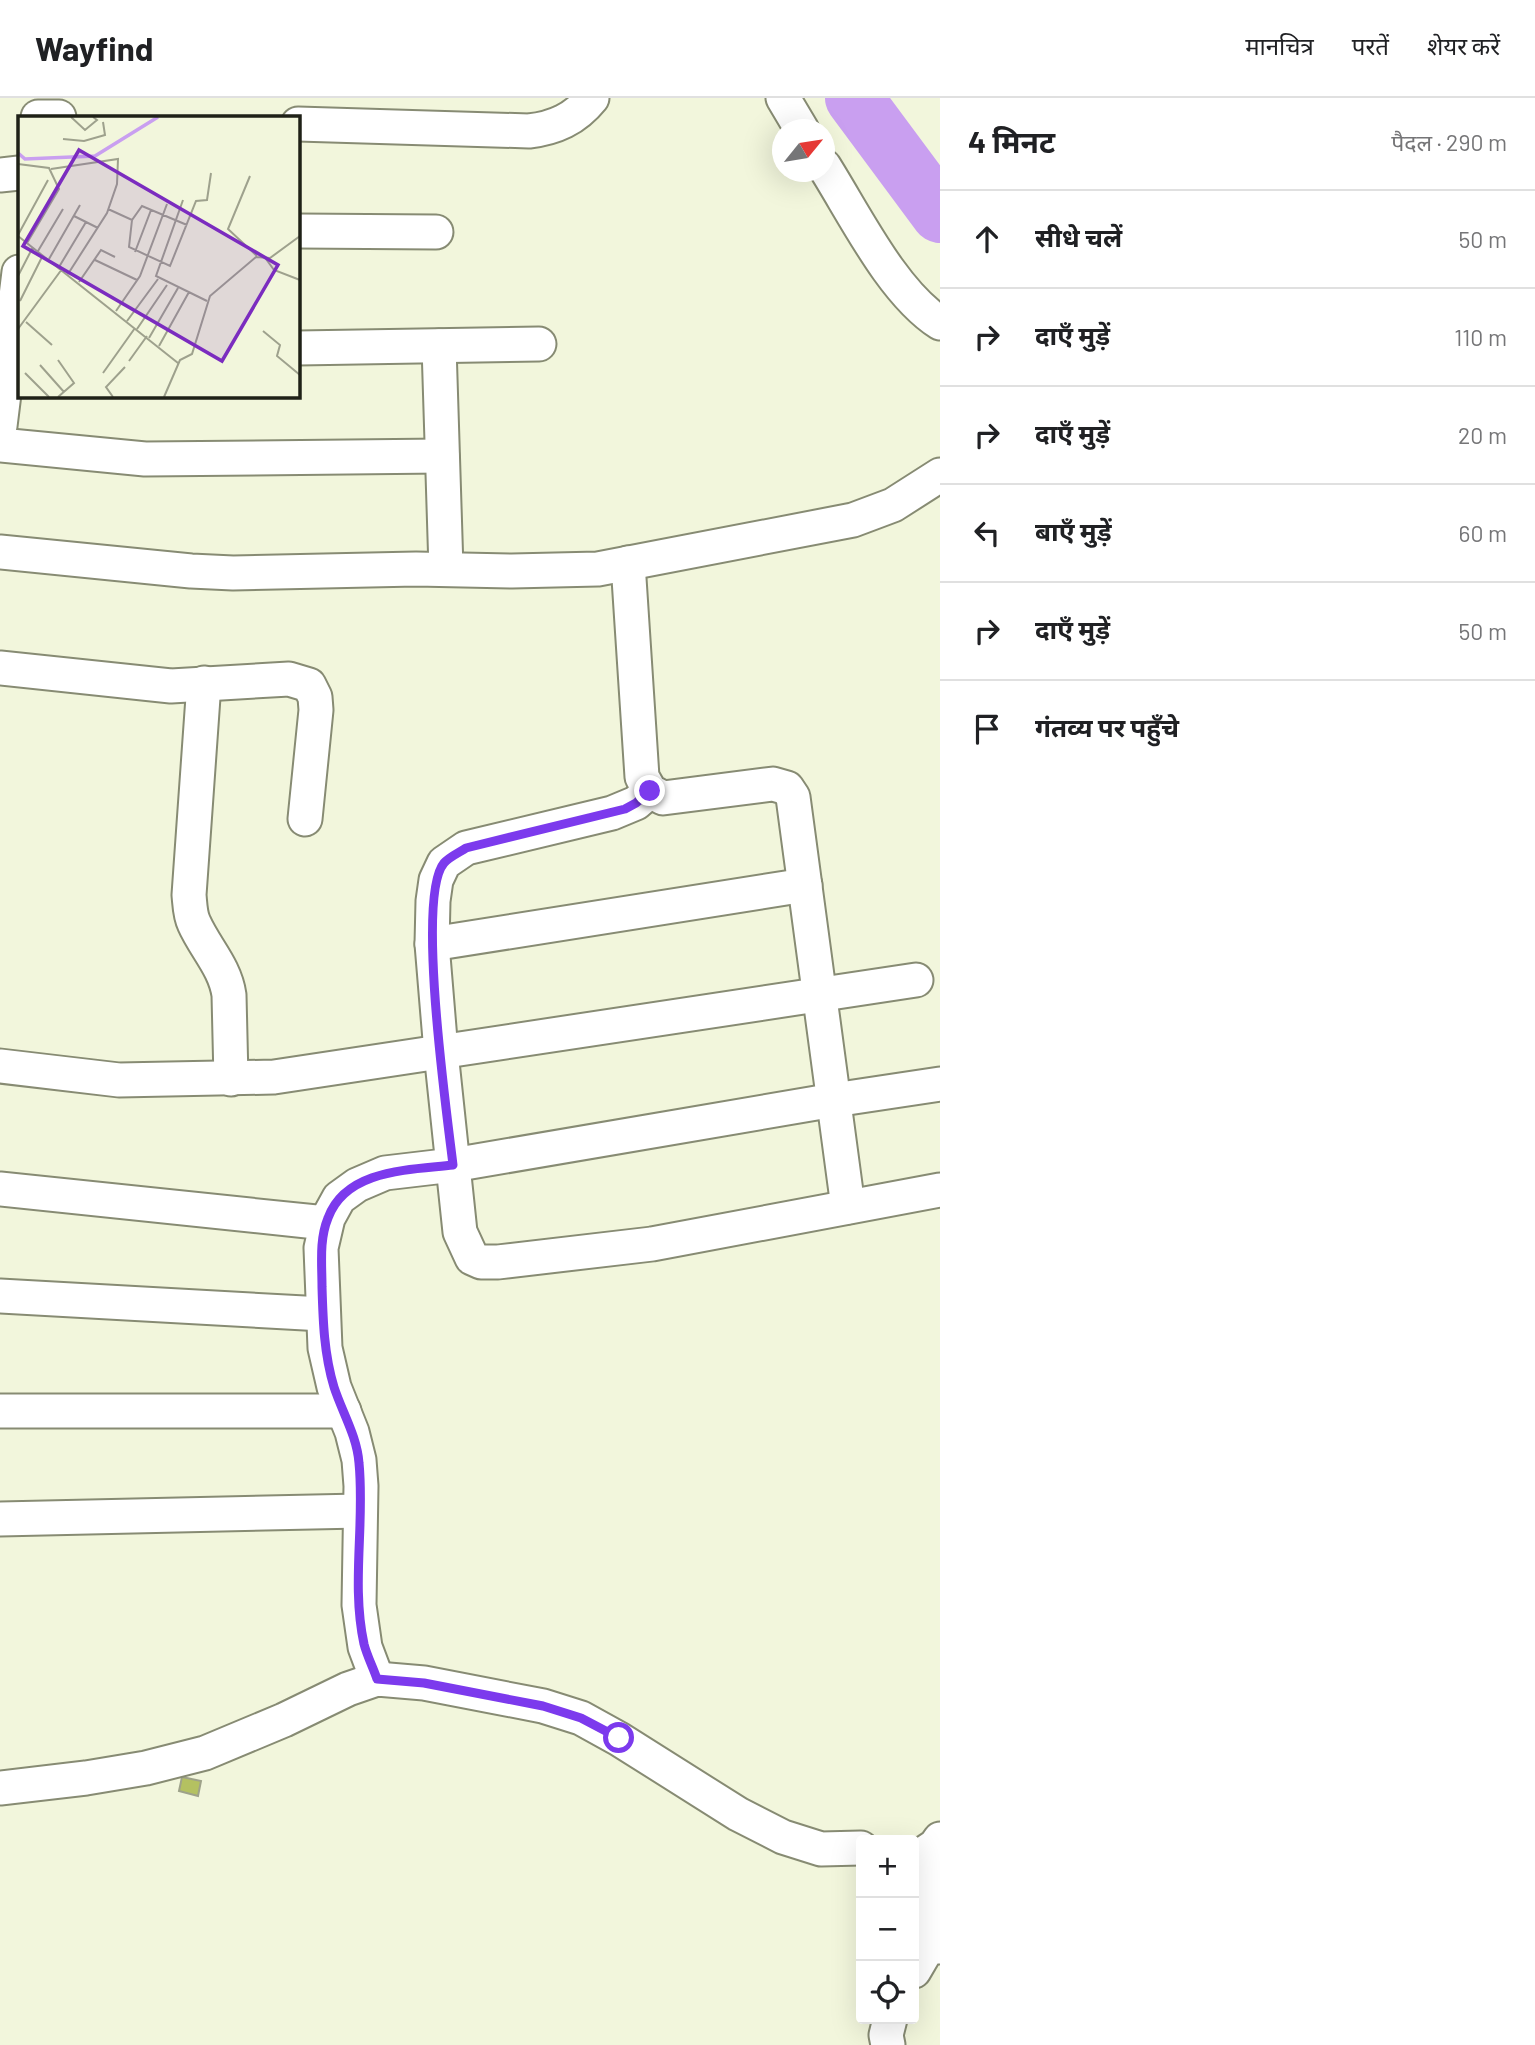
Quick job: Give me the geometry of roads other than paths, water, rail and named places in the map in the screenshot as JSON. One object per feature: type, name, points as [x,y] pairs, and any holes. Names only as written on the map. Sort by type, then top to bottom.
[{"type":"street","points":[[38,116],[40,98]]},
{"type":"street","points":[[299,124],[539,130],[550,129],[569,120],[592,98]]},
{"type":"street","points":[[783,98],[795,119]]},
{"type":"street","points":[[0,175],[18,173]]},
{"type":"street","points":[[834,182],[884,263],[909,297],[940,323]]},
{"type":"street","points":[[299,231],[436,232]]},
{"type":"street","points":[[0,426],[15,340],[12,279]]},
{"type":"street","points":[[299,348],[539,344]]},
{"type":"street","points":[[439,345],[446,569]]},
{"type":"street","points":[[0,445],[145,459],[442,456]]},
{"type":"street","points":[[0,552],[233,573],[598,569],[853,520],[893,505],[940,475]]},
{"type":"street","points":[[628,564],[642,776],[650,791],[663,798],[772,784],[787,788],[793,797],[848,1207]]},
{"type":"street","points":[[0,668],[171,686],[289,679],[309,685],[315,697],[316,710],[305,820]]},
{"type":"street","points":[[204,683],[189,895],[194,924],[227,982],[231,1079]]},
{"type":"street","points":[[650,791],[625,809],[466,848],[444,863],[436,880],[432,944],[440,1052],[460,1232],[472,1258],[481,1262],[652,1244],[940,1190]]},
{"type":"street","points":[[432,944],[805,885]]},
{"type":"street","points":[[0,1066],[119,1080],[274,1077],[916,980]]},
{"type":"street","points":[[377,1679],[365,1647],[359,1605],[359,1460],[334,1387],[325,1348],[321,1248],[326,1223],[339,1198],[357,1185],[385,1173],[453,1165],[940,1084]]},
{"type":"street","points":[[0,1189],[326,1223]]},
{"type":"street","points":[[0,1296],[323,1314]]},
{"type":"street","points":[[0,1411],[344,1411]]},
{"type":"street","points":[[0,1519],[360,1511]]},
{"type":"street","points":[[0,1788],[146,1768],[205,1753],[284,1720],[348,1689],[377,1679],[437,1685],[543,1706],[581,1718],[619,1738],[738,1814],[783,1837],[821,1849],[856,1848]]},
{"type":"street","points":[[919,1964],[937,1942],[931,1925],[934,1882],[924,1851]]},
{"type":"street","points":[[888,2045],[886,2035],[889,2024]]},
{"type":"waterway","points":[[854,98],[940,214]]}]
